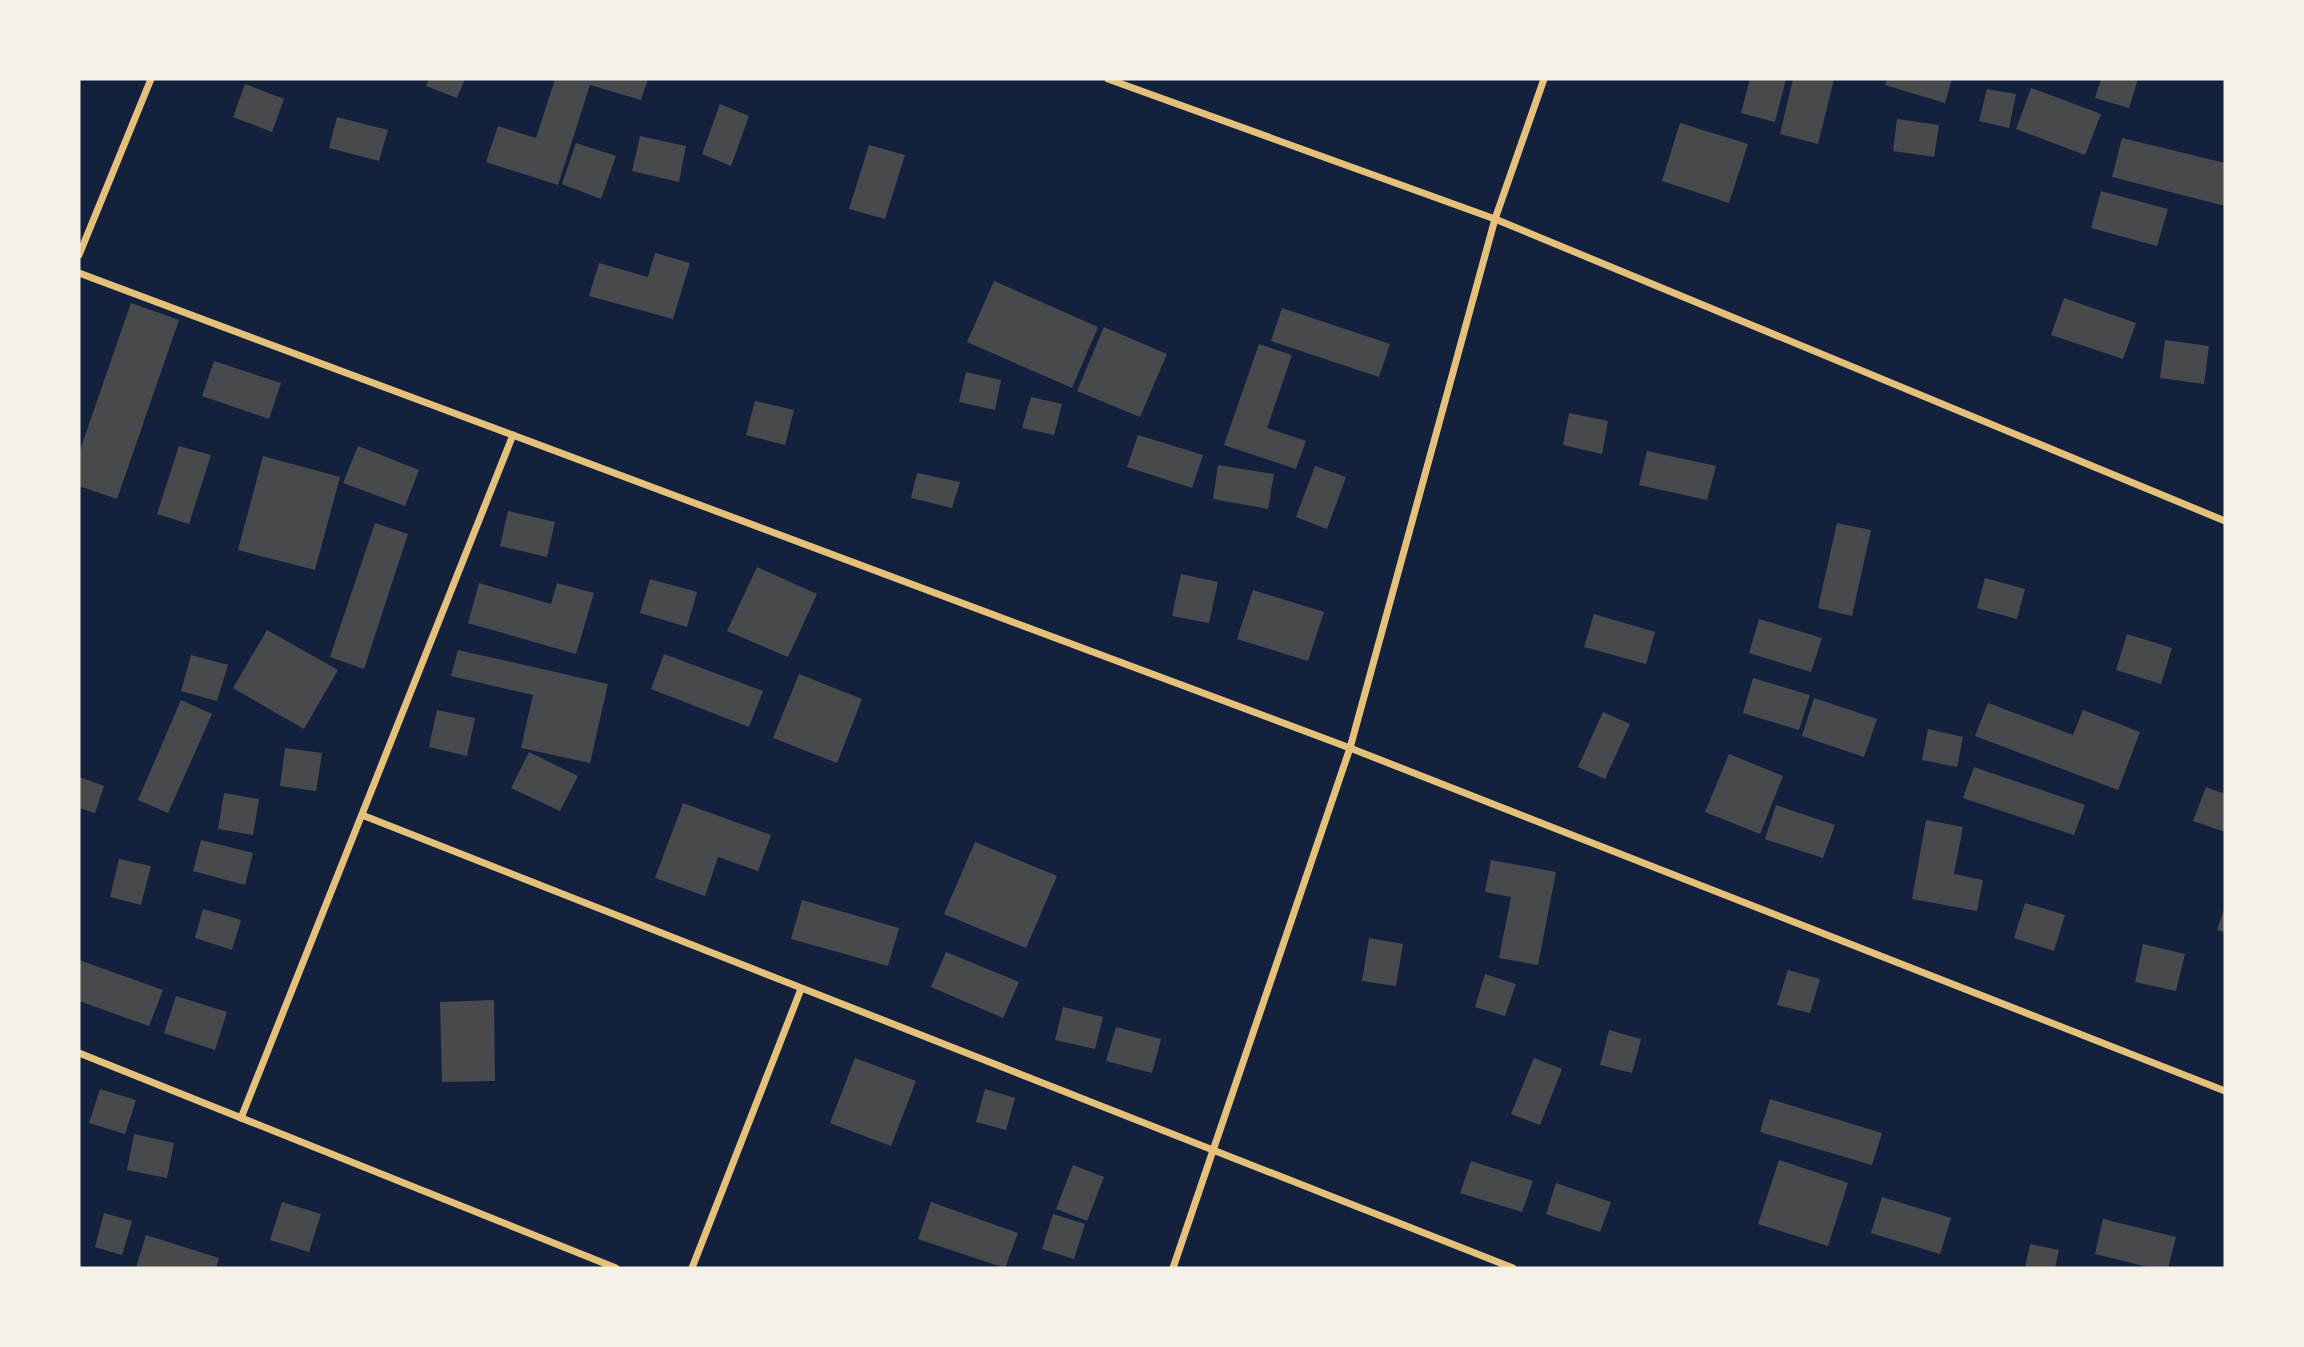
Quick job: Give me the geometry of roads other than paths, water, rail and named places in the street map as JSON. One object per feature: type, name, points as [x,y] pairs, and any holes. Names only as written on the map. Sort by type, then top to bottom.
[{"type":"street","points":[[79,255],[150,79]]},
{"type":"street","points":[[1108,79],[1495,219],[2225,521]]},
{"type":"street","points":[[1173,1268],[1350,748],[1495,219],[1544,79]]},
{"type":"street","points":[[79,273],[1350,748],[2225,1091]]},
{"type":"street","points":[[241,1118],[513,435]]},
{"type":"street","points":[[362,815],[1513,1268]]},
{"type":"street","points":[[692,1268],[801,989]]},
{"type":"street","points":[[79,1053],[616,1268]]}]
